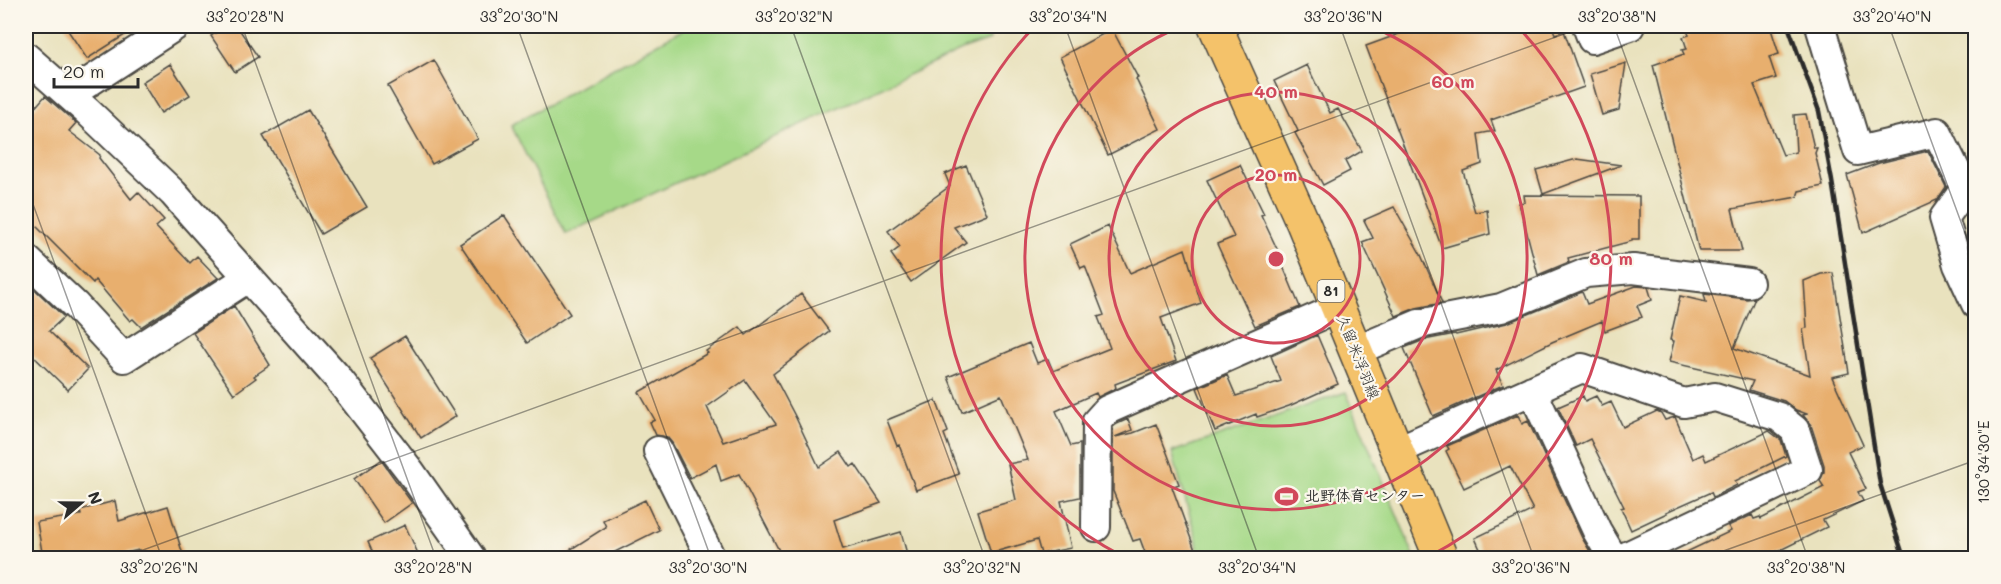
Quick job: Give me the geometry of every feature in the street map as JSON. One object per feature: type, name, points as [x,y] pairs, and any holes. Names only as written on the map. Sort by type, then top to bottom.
[{"type":"main road","name":"久留米浮羽線","points":[[1215,26],[1303,223],[1441,558]]},
{"type":"street","points":[[69,95],[175,26]]},
{"type":"street","points":[[1587,26],[1592,39],[1630,26]]},
{"type":"street","points":[[1820,26],[1858,151],[1937,132],[1970,187],[1944,218],[1958,265],[1976,304]]},
{"type":"street","points":[[30,69],[69,95],[173,194],[337,377],[410,471],[471,558]]},
{"type":"street","points":[[26,259],[76,306],[124,358],[248,278]]},
{"type":"street","points":[[1355,351],[1419,324],[1502,308],[1586,273],[1633,269],[1749,283]]},
{"type":"street","points":[[1096,527],[1097,421],[1107,410],[1338,308]]},
{"type":"street","points":[[1396,451],[1582,368],[1684,403],[1715,397],[1779,417],[1796,430],[1808,470],[1623,558]]},
{"type":"street","points":[[1532,390],[1597,531],[1614,558]]},
{"type":"street","points":[[658,451],[711,558]]},
{"type":"green space","points":[[689,26],[985,26],[990,40],[964,49],[566,234],[511,125]]},
{"type":"green space","name":"北野体育センター","points":[[1346,392],[1415,558],[1198,558],[1197,541],[1172,452]]},
{"type":"building","points":[[65,26],[139,26],[87,59]]},
{"type":"building","points":[[226,26],[237,26],[258,57],[235,72],[211,36]]},
{"type":"building","points":[[1421,26],[1552,26],[1555,34],[1564,31],[1584,87],[1491,120],[1495,131],[1478,134],[1482,164],[1463,171],[1475,212],[1487,210],[1490,234],[1442,248],[1366,46]]},
{"type":"building","points":[[1685,26],[1770,26],[1779,54],[1769,57],[1776,78],[1754,85],[1783,155],[1796,152],[1794,115],[1806,114],[1814,148],[1817,148],[1815,153],[1823,186],[1799,191],[1797,197],[1732,209],[1742,251],[1699,251],[1653,65],[1684,54],[1682,50],[1687,49],[1683,37],[1689,35]]},
{"type":"building","points":[[1112,29],[1138,78],[1136,79],[1160,129],[1108,155],[1060,57]]},
{"type":"building","points":[[434,60],[478,139],[432,164],[388,86]]},
{"type":"building","points":[[1626,63],[1619,110],[1602,115],[1590,74]]},
{"type":"building","points":[[170,64],[190,95],[161,113],[142,82]]},
{"type":"building","points":[[1307,65],[1330,113],[1338,109],[1362,151],[1345,161],[1350,171],[1323,185],[1295,133],[1298,131],[1274,81]]},
{"type":"building","points":[[45,96],[76,123],[69,131],[100,155],[99,158],[131,199],[138,192],[164,220],[156,227],[190,263],[197,256],[218,278],[141,327],[133,319],[130,321],[95,280],[93,283],[26,216],[26,118]]},
{"type":"building","points":[[308,110],[367,207],[321,234],[263,136]]},
{"type":"building","points":[[1928,151],[1946,187],[1937,200],[1863,233],[1847,175],[1879,163]]},
{"type":"building","points":[[1577,159],[1621,165],[1543,194],[1536,170]]},
{"type":"building","points":[[966,165],[987,214],[954,227],[966,242],[911,282],[891,254],[900,247],[888,231],[950,186],[945,174]]},
{"type":"building","points":[[1240,165],[1264,214],[1261,215],[1300,307],[1255,326],[1217,244],[1234,237],[1207,180]]},
{"type":"building","points":[[1524,195],[1639,196],[1639,239],[1632,239],[1632,241],[1568,258],[1569,262],[1538,275],[1519,203],[1525,202]]},
{"type":"building","points":[[1394,207],[1421,255],[1442,303],[1416,308],[1396,316],[1362,242],[1373,238],[1364,220]]},
{"type":"building","points":[[504,215],[570,314],[527,343],[460,244]]},
{"type":"building","points":[[1108,226],[1130,273],[1185,249],[1201,303],[1161,318],[1176,361],[1115,384],[1116,388],[1098,397],[1096,393],[1056,411],[1071,446],[1080,444],[1080,497],[1061,501],[1071,548],[1041,554],[1037,540],[991,553],[978,511],[1016,500],[1008,464],[1028,460],[1001,395],[962,412],[948,377],[1029,343],[1037,363],[1048,359],[1053,371],[1110,348],[1098,317],[1104,315],[1085,266],[1081,268],[1070,244]]},
{"type":"building","points":[[1833,273],[1849,373],[1832,377],[1863,445],[1848,452],[1866,489],[1858,492],[1863,501],[1823,520],[1827,527],[1764,558],[1674,558],[1731,531],[1728,526],[1752,515],[1754,519],[1760,517],[1761,519],[1824,487],[1820,481],[1824,465],[1811,425],[1803,415],[1807,414],[1796,410],[1784,401],[1749,390],[1753,381],[1669,362],[1674,341],[1670,340],[1680,296],[1706,302],[1704,294],[1755,298],[1734,348],[1810,375],[1803,329],[1807,328],[1804,281],[1821,274]]},
{"type":"building","points":[[26,281],[64,317],[49,331],[88,369],[68,390],[28,351],[26,354]]},
{"type":"building","points":[[1636,286],[1648,287],[1652,300],[1637,306],[1642,317],[1605,331],[1602,321],[1552,342],[1496,370],[1503,385],[1433,416],[1404,348],[1424,340],[1507,323],[1582,292],[1587,304]]},
{"type":"building","points":[[801,294],[829,331],[773,374],[819,467],[841,452],[851,467],[855,464],[881,503],[834,520],[843,549],[901,532],[907,554],[890,558],[783,558],[739,474],[721,481],[716,464],[690,478],[672,443],[667,437],[656,435],[650,422],[655,420],[639,392],[708,353],[706,351],[740,327],[746,335]],"holes":[[[745,380],[776,424],[723,442],[707,407]]]},
{"type":"building","points":[[234,306],[270,365],[234,394],[193,333]]},
{"type":"building","points":[[1317,335],[1338,384],[1289,406],[1257,417],[1256,414],[1215,431],[1197,388],[1227,375],[1236,396],[1281,381],[1271,356]]},
{"type":"building","points":[[405,336],[456,416],[421,438],[370,358]]},
{"type":"building","points":[[1583,396],[1585,401],[1596,396],[1602,406],[1611,402],[1623,427],[1657,411],[1665,420],[1675,417],[1693,459],[1703,454],[1706,461],[1769,431],[1781,440],[1786,456],[1735,481],[1737,485],[1713,497],[1711,492],[1631,530],[1621,508],[1624,507],[1590,439],[1576,446],[1558,407]]},
{"type":"building","points":[[936,400],[948,432],[944,434],[959,474],[916,490],[887,420]]},
{"type":"building","points":[[1518,415],[1522,424],[1528,421],[1582,538],[1594,558],[1484,558],[1475,538],[1533,510],[1510,466],[1464,488],[1446,451],[1449,449],[1447,446]]},
{"type":"building","points":[[1128,419],[1132,430],[1115,437],[1156,424],[1179,484],[1172,487],[1195,550],[1172,558],[1147,558],[1140,539],[1133,541],[1113,491],[1113,427]]},
{"type":"building","points":[[381,460],[412,503],[384,523],[354,479]]},
{"type":"building","points":[[645,500],[659,530],[603,558],[557,558],[606,527],[603,520]]},
{"type":"building","points":[[115,501],[119,521],[168,506],[184,558],[141,558],[139,550],[104,558],[43,558],[37,522],[81,515],[80,510]]},
{"type":"building","points":[[405,525],[420,558],[375,558],[368,542]]},
{"type":"railway","points":[[1788,26],[1819,111],[1880,484],[1904,558]]},
{"type":"place","name":"北野体育センター","points":[[1287,496]]}]
